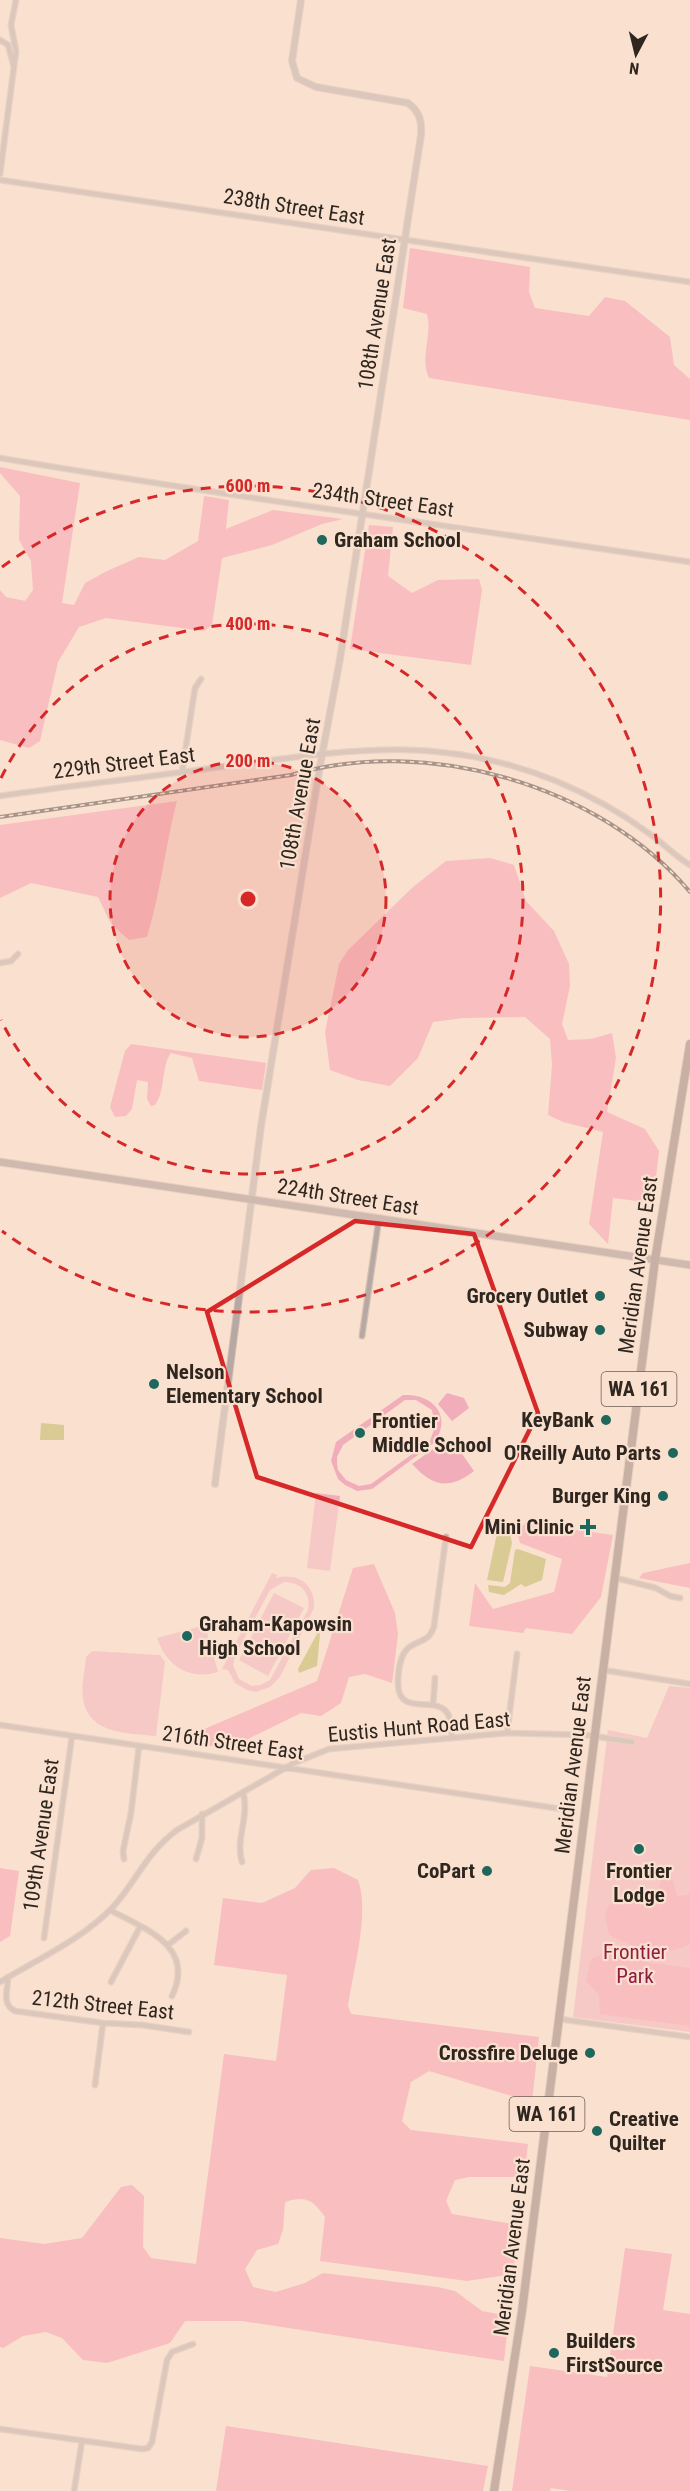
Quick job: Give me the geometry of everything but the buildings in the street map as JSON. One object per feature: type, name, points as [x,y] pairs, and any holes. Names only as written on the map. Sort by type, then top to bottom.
[{"type":"main road","name":"Meridian Avenue East","points":[[494,2491],[518,2340],[655,1260],[690,1044]]},
{"type":"main road","name":"224th Street East","points":[[0,1162],[690,1265]]},
{"type":"street","points":[[0,174],[16,51],[11,25],[16,0]]},
{"type":"street","name":"108th Avenue East","points":[[215,1484],[269,1076],[340,659],[421,135],[421,118],[417,111],[400,100],[316,87],[303,83],[295,75],[292,61],[301,0]]},
{"type":"street","points":[[0,40],[9,45],[14,67]]},
{"type":"street","name":"238th Street East","points":[[0,180],[690,282]]},
{"type":"street","name":"234th Street East","points":[[0,458],[143,482],[362,512],[690,562]]},
{"type":"street","points":[[182,772],[195,688],[201,679]]},
{"type":"street","name":"229th Street East","points":[[0,796],[104,780],[323,754],[384,748],[427,749],[464,754],[557,782],[645,830],[690,865]]},
{"type":"street","points":[[0,963],[11,961],[18,954]]},
{"type":"street","points":[[362,1336],[379,1218]]},
{"type":"street","points":[[446,1538],[433,1632],[424,1641],[407,1649],[399,1674],[398,1686],[403,1698],[415,1705],[433,1705],[444,1710],[449,1716],[452,1737]]},
{"type":"street","points":[[616,1578],[647,1585],[670,1596],[680,1598]]},
{"type":"street","points":[[507,1733],[517,1654]]},
{"type":"street","points":[[603,1670],[690,1684]]},
{"type":"street","points":[[433,1705],[435,1678]]},
{"type":"street","name":"216th Street East","points":[[0,1725],[568,1810]]},
{"type":"street","name":"Eustis Hunt Road East","points":[[0,1982],[61,1947],[110,1910],[157,1846],[177,1830],[287,1768],[329,1749],[507,1733],[595,1736],[632,1742]]},
{"type":"street","name":"109th Avenue East","points":[[44,1938],[72,1736]]},
{"type":"street","points":[[124,1859],[123,1851],[131,1813],[139,1746]]},
{"type":"street","points":[[242,1862],[238,1850],[246,1809],[243,1792]]},
{"type":"street","points":[[196,1859],[202,1839],[202,1814]]},
{"type":"street","points":[[110,1910],[159,1937],[168,1945],[176,1959],[180,1974],[172,1996]]},
{"type":"street","points":[[111,1982],[140,1926]]},
{"type":"street","points":[[168,1945],[186,1931]]},
{"type":"street","name":"212th Street East","points":[[8,1977],[6,2003],[11,2009],[103,2023],[142,2025],[189,2032]]},
{"type":"street","points":[[559,2019],[690,2037]]},
{"type":"street","points":[[95,2085],[103,2023]]},
{"type":"street","points":[[0,2429],[141,2449],[148,2448],[152,2442],[165,2365],[169,2355],[194,2344]]},
{"type":"street","points":[[74,2491],[82,2441]]},
{"type":"highlighted area","points":[[355,1221],[474,1234],[538,1413],[471,1547],[257,1477],[207,1312]]},
{"type":"green space","points":[[410,248],[530,267],[529,292],[535,308],[589,316],[605,297],[625,301],[670,337],[674,365],[690,379],[690,420],[429,378],[425,362],[427,314],[403,308]]},
{"type":"green space","points":[[0,467],[80,483],[62,603],[74,605],[85,583],[107,571],[139,557],[165,560],[198,541],[204,496],[229,500],[226,529],[273,510],[343,519],[322,524],[272,545],[222,558],[212,625],[204,631],[106,618],[79,627],[58,662],[40,741],[29,748],[0,740],[0,590],[6,597],[25,601],[33,590],[31,561],[19,540],[20,496],[0,473]]},
{"type":"green space","points":[[369,525],[393,527],[388,576],[412,593],[438,580],[479,579],[482,590],[471,665],[350,649]]},
{"type":"green space","points":[[177,801],[147,937],[129,940],[111,924],[98,897],[31,883],[0,898],[0,825]]},
{"type":"green space","points":[[490,858],[514,865],[526,901],[554,931],[569,964],[570,986],[562,1024],[568,1040],[591,1039],[612,1033],[616,1058],[607,1112],[645,1129],[659,1151],[653,1203],[613,1198],[608,1244],[589,1224],[603,1132],[563,1122],[548,1115],[552,1065],[550,1039],[525,1017],[463,1018],[433,1022],[418,1058],[390,1086],[358,1080],[330,1070],[325,1032],[339,964],[348,950],[413,887],[446,861]]},
{"type":"green space","points":[[131,1044],[266,1063],[262,1090],[199,1081],[192,1058],[171,1053],[166,1064],[161,1092],[155,1105],[151,1106],[147,1099],[148,1082],[137,1080],[132,1109],[126,1116],[115,1117],[110,1107],[125,1051]]},
{"type":"green space","points":[[447,1393],[464,1398],[469,1408],[452,1421],[438,1404]]},
{"type":"green space","points":[[403,1395],[414,1395],[431,1402],[440,1415],[441,1424],[434,1443],[372,1489],[357,1491],[338,1479],[331,1461],[336,1442]],"holes":[[[405,1400],[416,1400],[432,1410],[435,1427],[430,1441],[371,1484],[359,1486],[346,1480],[338,1470],[337,1464],[337,1457],[343,1445]]]},
{"type":"green space","points":[[446,1440],[453,1441],[474,1471],[457,1481],[442,1483],[427,1477],[412,1464]]},
{"type":"green space","points":[[316,1493],[340,1496],[330,1571],[307,1568]]},
{"type":"green space","points":[[525,1523],[613,1535],[601,1597],[572,1634],[526,1628],[523,1633],[469,1626],[475,1583],[493,1609],[554,1592],[562,1559],[520,1543],[517,1533]]},
{"type":"green space","points":[[690,1563],[690,1588],[639,1578],[643,1573]]},
{"type":"green space","points":[[374,1564],[395,1613],[398,1634],[392,1683],[365,1674],[349,1677],[341,1703],[321,1716],[301,1713],[248,1739],[238,1749],[185,1743],[183,1738],[317,1681],[353,1568]]},
{"type":"green space","points":[[272,1573],[277,1575],[276,1578],[298,1579],[309,1587],[314,1600],[314,1608],[280,1677],[270,1687],[256,1692],[247,1690],[235,1683],[228,1670],[222,1669]],"holes":[[[284,1582],[304,1590],[308,1598],[308,1610],[270,1680],[252,1686],[239,1679],[233,1665],[236,1654],[270,1590]]]},
{"type":"green space","points":[[274,1593],[304,1608],[268,1676],[239,1660]]},
{"type":"green space","points":[[202,1626],[206,1629],[218,1672],[198,1674],[180,1669],[166,1656],[157,1638]]},
{"type":"green space","points":[[92,1651],[160,1655],[165,1662],[156,1736],[111,1730],[93,1720],[83,1699],[86,1657]]},
{"type":"green space","name":"Frontier Park","points":[[669,1686],[690,1688],[690,2032],[573,2017],[608,1730],[647,1738]]},
{"type":"green space","points":[[0,1868],[19,1871],[10,1936],[0,1942]]},
{"type":"green space","points":[[334,1868],[358,1880],[361,1893],[361,1925],[348,2006],[351,2014],[539,2037],[532,2102],[429,2071],[411,2082],[402,2121],[411,2130],[528,2144],[524,2177],[469,2177],[455,2180],[446,2201],[452,2214],[519,2225],[513,2274],[467,2281],[320,2261],[325,2217],[317,2206],[304,2199],[285,2202],[283,2230],[278,2244],[257,2250],[245,2269],[253,2287],[276,2292],[305,2283],[323,2273],[455,2291],[482,2311],[509,2316],[504,2361],[242,2321],[185,2321],[170,2343],[107,2363],[83,2360],[62,2338],[46,2332],[23,2336],[3,2348],[0,2347],[0,2238],[44,2244],[82,2238],[121,2187],[132,2185],[144,2196],[143,2247],[151,2258],[196,2264],[224,2054],[276,2061],[287,1975],[214,1965],[223,1898],[262,1903],[295,1888],[311,1870]]},
{"type":"green space","points":[[670,1870],[677,1896],[687,1895],[690,1892],[690,1944],[669,1951],[649,1950],[609,1935],[605,1916],[610,1903],[629,1898],[656,1900],[662,1876]]},
{"type":"green space","points":[[613,1949],[646,1962],[690,1968],[690,2026],[600,2014],[599,1995],[586,1981],[591,1959]]},
{"type":"green space","points":[[625,2248],[672,2254],[663,2310],[690,2314],[690,2491],[570,2491],[551,2488],[550,2491],[512,2491],[530,2366],[607,2377]]},
{"type":"green space","points":[[226,2426],[488,2466],[483,2491],[216,2491]]},
{"type":"shaded area","points":[[41,1423],[64,1425],[64,1440],[40,1440]]},
{"type":"shaded area","points":[[498,1529],[509,1529],[512,1543],[503,1582],[487,1580]]},
{"type":"shaded area","points":[[515,1550],[546,1559],[542,1580],[525,1587],[521,1584],[504,1595],[489,1592],[488,1585],[505,1587],[510,1583]]},
{"type":"shaded area","points":[[318,1632],[320,1634],[317,1666],[299,1673],[298,1669]]},
{"type":"railway","points":[[0,817],[291,775],[343,764],[397,761],[452,766],[507,778],[559,797],[608,823],[652,854],[690,892]]},
{"type":"place","name":"Graham School","points":[[322,540]]},
{"type":"place","name":"Grocery Outlet","points":[[600,1296]]},
{"type":"place","name":"Subway","points":[[600,1330]]},
{"type":"place","name":"Nelson Elementary School","points":[[154,1384]]},
{"type":"place","name":"KeyBank","points":[[606,1420]]},
{"type":"place","name":"Frontier Middle School","points":[[360,1433]]},
{"type":"place","name":"O'Reilly Auto Parts","points":[[673,1453]]},
{"type":"place","name":"Burger King","points":[[663,1496]]},
{"type":"place","name":"Mini Clinic","points":[[588,1527]]},
{"type":"place","name":"Graham-Kapowsin High School","points":[[187,1636]]},
{"type":"place","name":"Frontier Lodge","points":[[639,1849]]},
{"type":"place","name":"CoPart","points":[[487,1871]]},
{"type":"place","name":"Crossfire Deluge","points":[[590,2053]]},
{"type":"place","name":"Creative Quilter","points":[[597,2131]]},
{"type":"place","name":"Builders FirstSource","points":[[554,2353]]}]
